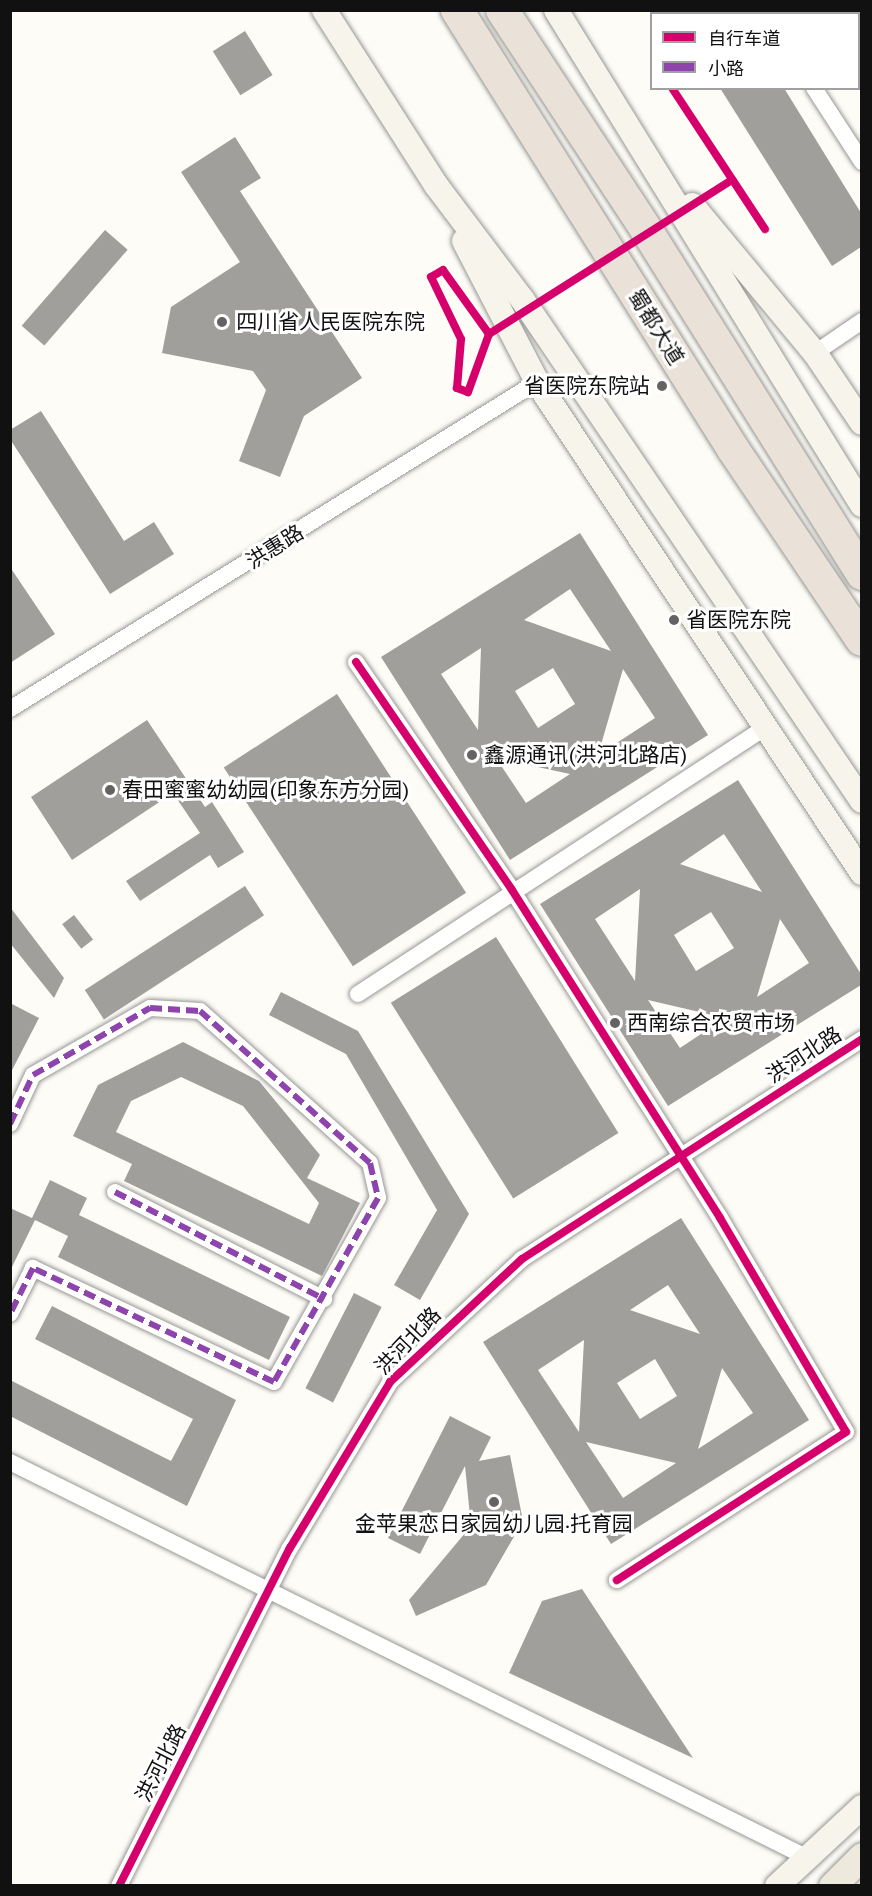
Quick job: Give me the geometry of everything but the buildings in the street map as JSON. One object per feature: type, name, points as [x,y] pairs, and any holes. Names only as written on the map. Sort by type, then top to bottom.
[{"type":"highway","name":"蜀都大道","points":[[457,10],[733,448],[861,640]]},
{"type":"highway","name":"蜀都大道","points":[[501,10],[647,231],[861,574]]},
{"type":"main road","points":[[324,10],[436,185],[522,299],[861,801]]},
{"type":"main road","points":[[556,10],[642,145],[861,505]]},
{"type":"main road","points":[[642,145],[815,353],[861,423]]},
{"type":"main road","points":[[436,185],[537,382],[861,873]]},
{"type":"main road","points":[[777,1886],[804,1856],[861,1807]]},
{"type":"main road","points":[[832,1886],[861,1856]]},
{"type":"street","points":[[815,90],[861,162]]},
{"type":"street","points":[[815,353],[861,321]]},
{"type":"street","name":"洪惠路","points":[[10,709],[537,382]]},
{"type":"street","points":[[356,662],[512,890],[680,1155],[846,1432],[617,1580]]},
{"type":"street","points":[[358,994],[512,890],[765,728]]},
{"type":"street","points":[[10,1124],[33,1075],[150,1008],[200,1011],[370,1163],[378,1198],[324,1299],[274,1382],[33,1268],[10,1314]]},
{"type":"street","name":"洪河北路","points":[[119,1886],[269,1590],[390,1382],[522,1259],[861,1039]]},
{"type":"street","points":[[115,1192],[324,1299]]},
{"type":"street","points":[[10,1462],[804,1856]]},
{"type":"marked path","points":[[10,1124],[33,1075],[150,1008],[200,1011],[370,1163],[378,1198],[274,1382],[33,1268],[10,1314]]},
{"type":"marked path","points":[[115,1192],[324,1299]]},
{"type":"cycle path","points":[[673,90],[765,229]]},
{"type":"cycle path","points":[[489,334],[732,180]]},
{"type":"cycle path","points":[[443,270],[489,334],[468,392],[457,388],[461,339],[431,277],[443,270]]},
{"type":"cycle path","points":[[356,662],[512,890],[720,1218],[846,1432],[617,1580]]},
{"type":"cycle path","points":[[119,1886],[290,1548],[390,1382],[522,1259],[862,1039]]},
{"type":"place","name":"四川省人民医院东院","points":[[222,322]]},
{"type":"place","name":"省医院东院站","points":[[662,386]]},
{"type":"place","name":"省医院东院","points":[[674,620]]},
{"type":"place","name":"鑫源通讯(洪河北路店)","points":[[472,755]]},
{"type":"place","name":"春田蜜蜜幼幼园(印象东方分园)","points":[[110,790]]},
{"type":"place","name":"西南综合农贸市场","points":[[615,1023]]},
{"type":"place","name":"金苹果恋日家园幼儿园·托育园","points":[[494,1502]]}]
